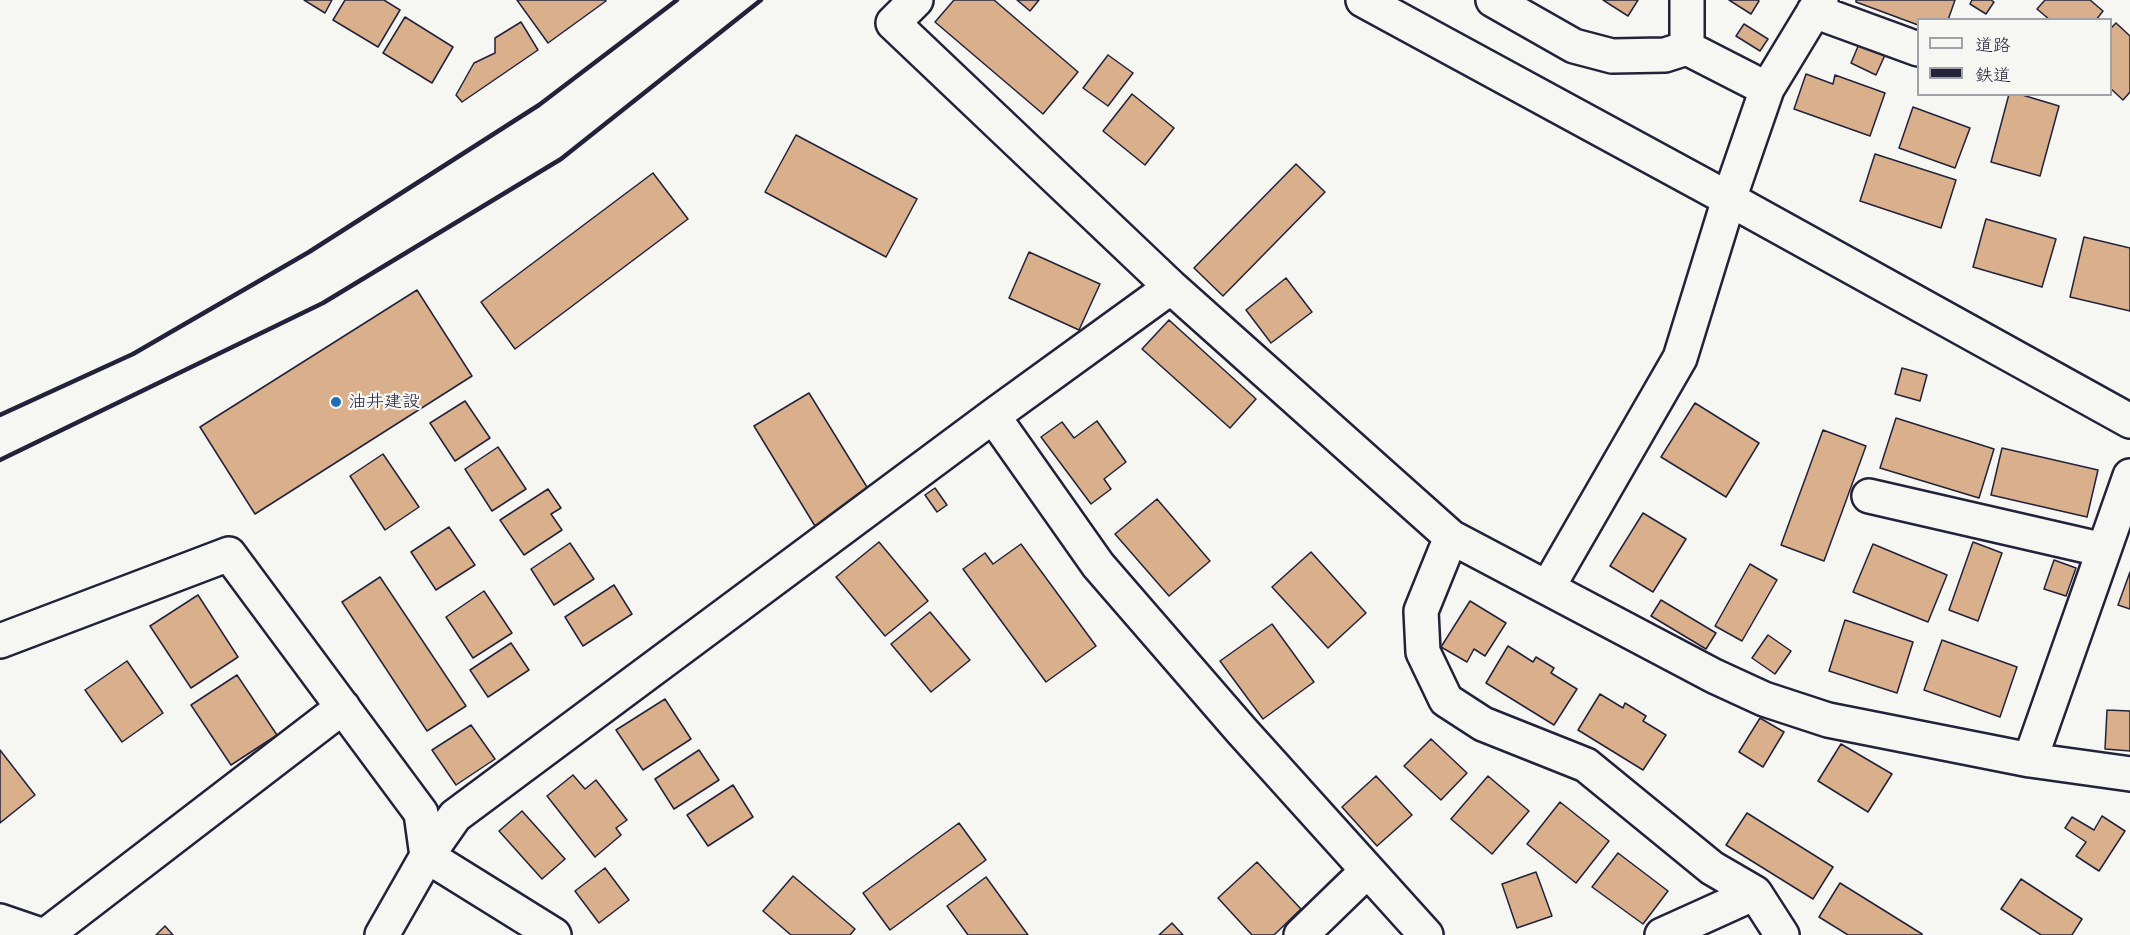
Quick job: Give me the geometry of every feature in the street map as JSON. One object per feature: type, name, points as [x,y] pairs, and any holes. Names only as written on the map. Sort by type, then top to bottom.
[{"type":"street","points":[[916,0],[893,23],[1171,287],[1451,537],[1714,676],[1764,699],[1828,720],[2030,760],[2130,774]]},
{"type":"street","points":[[1363,0],[2130,421]]},
{"type":"street","points":[[1493,0],[1574,46],[1612,56],[1665,55],[1687,48],[1767,89]]},
{"type":"street","points":[[1687,0],[1687,48]]},
{"type":"street","points":[[1548,587],[1680,358],[1729,199],[1767,89],[1817,6],[1917,49]]},
{"type":"street","points":[[382,935],[427,856],[455,816],[993,416],[1171,287]]},
{"type":"street","points":[[993,416],[1098,565],[1241,730],[1426,935]]},
{"type":"street","points":[[2030,760],[2130,476]]},
{"type":"street","points":[[1869,496],[2104,550]]},
{"type":"street","points":[[1451,537],[1421,611],[1423,652],[1446,700],[1483,724],[1586,765],[1712,868],[1755,893],[1782,935]]},
{"type":"street","points":[[0,641],[229,554],[421,813],[427,856]]},
{"type":"street","points":[[46,935],[343,707]]},
{"type":"street","points":[[427,856],[554,935]]},
{"type":"street","points":[[1302,935],[1367,871]]},
{"type":"street","points":[[1662,935],[1755,893]]},
{"type":"street","points":[[0,921],[41,935]]},
{"type":"building","points":[[304,0],[332,0],[325,13]]},
{"type":"building","points":[[345,0],[384,0],[400,10],[378,47],[333,20]]},
{"type":"building","points":[[517,0],[605,0],[606,1],[548,43]]},
{"type":"building","points":[[954,0],[994,0],[1078,72],[1043,114],[935,22]]},
{"type":"building","points":[[1017,0],[1039,0],[1030,11]]},
{"type":"building","points":[[1603,0],[1638,0],[1628,16]]},
{"type":"building","points":[[1729,0],[1758,0],[1759,1],[1751,14]]},
{"type":"building","points":[[1856,0],[1955,0],[1949,18],[1917,18],[1917,25],[1856,2]]},
{"type":"building","points":[[1972,0],[1994,2],[1986,14],[1970,4]]},
{"type":"building","points":[[2045,0],[2090,0],[2103,11],[2098,18],[2048,18],[2037,9]]},
{"type":"building","points":[[405,17],[453,47],[432,83],[383,53]]},
{"type":"building","points":[[521,22],[538,50],[462,102],[456,95],[474,63],[495,53],[495,38]]},
{"type":"building","points":[[2116,23],[2130,36],[2130,92],[2123,100],[2112,90],[2112,27]]},
{"type":"building","points":[[1744,24],[1768,39],[1760,51],[1736,36]]},
{"type":"building","points":[[1859,44],[1885,55],[1876,75],[1851,63]]},
{"type":"building","points":[[1108,55],[1133,73],[1108,106],[1083,88]]},
{"type":"building","points":[[1806,74],[1833,84],[1835,75],[1885,93],[1870,136],[1794,109]]},
{"type":"building","points":[[1132,94],[1174,128],[1145,165],[1103,131]]},
{"type":"building","points":[[2008,96],[2026,96],[2059,106],[2040,176],[1991,162]]},
{"type":"building","points":[[1913,107],[1970,128],[1955,168],[1899,148]]},
{"type":"building","points":[[796,135],[917,199],[886,257],[765,192]]},
{"type":"building","points":[[1875,154],[1956,180],[1941,228],[1860,201]]},
{"type":"building","points":[[1296,164],[1325,192],[1223,296],[1194,268]]},
{"type":"building","points":[[653,173],[688,219],[515,349],[481,302]]},
{"type":"building","points":[[1986,219],[2056,239],[2042,287],[1973,267]]},
{"type":"building","points":[[2084,237],[2130,248],[2130,311],[2070,297]]},
{"type":"building","points":[[1029,252],[1100,284],[1079,330],[1009,298]]},
{"type":"building","points":[[1286,278],[1312,312],[1271,343],[1246,310]]},
{"type":"building","name":"油井建設","points":[[417,290],[472,376],[255,514],[200,427]]},
{"type":"building","points":[[1169,320],[1256,399],[1230,428],[1142,349]]},
{"type":"building","points":[[1902,368],[1927,375],[1920,401],[1895,394]]},
{"type":"building","points":[[809,393],[870,492],[815,526],[754,426]]},
{"type":"building","points":[[465,401],[490,438],[455,461],[430,423]]},
{"type":"building","points":[[1695,403],[1759,443],[1726,497],[1661,457]]},
{"type":"building","points":[[1896,418],[1994,449],[1979,498],[1880,468]]},
{"type":"building","points":[[1097,421],[1126,462],[1104,479],[1111,489],[1091,504],[1041,437],[1062,422],[1074,438]]},
{"type":"building","points":[[1823,430],[1866,446],[1824,561],[1781,545]]},
{"type":"building","points":[[498,447],[526,489],[492,511],[465,469]]},
{"type":"building","points":[[2002,448],[2098,470],[2087,517],[1991,495]]},
{"type":"building","points":[[383,454],[419,507],[385,530],[350,476]]},
{"type":"building","points":[[935,488],[947,505],[937,512],[925,495]]},
{"type":"building","points":[[548,489],[561,508],[551,514],[562,530],[524,555],[500,520]]},
{"type":"building","points":[[1157,499],[1210,561],[1169,596],[1115,534]]},
{"type":"building","points":[[1643,513],[1686,539],[1653,592],[1610,566]]},
{"type":"building","points":[[449,527],[475,565],[436,590],[411,552]]},
{"type":"building","points":[[879,542],[928,601],[885,636],[836,577]]},
{"type":"building","points":[[1973,542],[2002,553],[1978,621],[1949,610]]},
{"type":"building","points":[[570,543],[594,579],[554,605],[531,569]]},
{"type":"building","points":[[1021,544],[1096,646],[1046,682],[963,569],[985,553],[993,564]]},
{"type":"building","points":[[1873,544],[1947,575],[1928,622],[1853,592]]},
{"type":"building","points":[[1311,552],[1366,613],[1328,648],[1272,587]]},
{"type":"building","points":[[2054,560],[2076,568],[2066,596],[2044,589]]},
{"type":"building","points":[[1750,564],[1777,580],[1742,641],[1715,626]]},
{"type":"building","points":[[2130,572],[2130,609],[2118,605]]},
{"type":"building","points":[[380,577],[466,706],[427,731],[342,602]]},
{"type":"building","points":[[614,585],[632,614],[583,646],[565,617]]},
{"type":"building","points":[[484,591],[512,633],[473,658],[446,617]]},
{"type":"building","points":[[198,595],[238,657],[191,688],[150,626]]},
{"type":"building","points":[[1661,600],[1716,633],[1706,649],[1651,616]]},
{"type":"building","points":[[1470,601],[1506,623],[1485,656],[1474,649],[1467,662],[1441,647]]},
{"type":"building","points":[[930,612],[970,660],[931,692],[891,644]]},
{"type":"building","points":[[1845,620],[1913,642],[1897,693],[1829,671]]},
{"type":"building","points":[[1272,624],[1314,682],[1263,719],[1220,661]]},
{"type":"building","points":[[1768,635],[1791,651],[1775,674],[1752,658]]},
{"type":"building","points":[[1942,640],[2017,667],[2000,717],[1924,690]]},
{"type":"building","points":[[511,643],[529,670],[488,697],[470,670]]},
{"type":"building","points":[[1508,646],[1533,662],[1536,657],[1554,668],[1551,673],[1577,689],[1554,725],[1486,683]]},
{"type":"building","points":[[127,661],[163,713],[122,742],[85,690]]},
{"type":"building","points":[[237,675],[277,735],[231,765],[191,705]]},
{"type":"building","points":[[1600,694],[1623,708],[1625,703],[1646,716],[1643,721],[1666,735],[1643,770],[1578,730]]},
{"type":"building","points":[[665,699],[691,739],[643,770],[616,730]]},
{"type":"building","points":[[2107,710],[2130,711],[2130,751],[2105,749]]},
{"type":"building","points":[[1760,718],[1784,732],[1763,767],[1739,752]]},
{"type":"building","points":[[471,725],[495,759],[456,785],[432,750]]},
{"type":"building","points":[[1431,739],[1467,773],[1441,800],[1404,766]]},
{"type":"building","points":[[1841,744],[1892,774],[1868,812],[1818,781]]},
{"type":"building","points":[[0,750],[35,795],[0,823]]},
{"type":"building","points":[[699,750],[719,780],[674,809],[655,779]]},
{"type":"building","points":[[573,775],[585,789],[596,780],[627,820],[616,828],[621,835],[595,857],[547,796]]},
{"type":"building","points":[[1376,776],[1412,815],[1377,846],[1342,807]]},
{"type":"building","points":[[1488,776],[1529,811],[1492,854],[1451,819]]},
{"type":"building","points":[[733,785],[753,817],[708,846],[687,815]]},
{"type":"building","points":[[1560,802],[1609,841],[1576,883],[1527,844]]},
{"type":"building","points":[[522,811],[565,859],[542,879],[499,831]]},
{"type":"building","points":[[1747,813],[1833,867],[1813,899],[1726,845]]},
{"type":"building","points":[[2102,816],[2125,831],[2099,871],[2076,856],[2086,842],[2065,828],[2072,817],[2094,830]]},
{"type":"building","points":[[959,823],[986,860],[890,930],[863,893]]},
{"type":"building","points":[[1618,853],[1668,891],[1643,924],[1592,887]]},
{"type":"building","points":[[1257,862],[1301,909],[1274,935],[1252,935],[1218,898]]},
{"type":"building","points":[[605,868],[629,900],[599,923],[575,891]]},
{"type":"building","points":[[1536,872],[1552,916],[1517,928],[1502,884]]},
{"type":"building","points":[[793,876],[855,929],[850,935],[791,935],[763,911]]},
{"type":"building","points":[[986,877],[1028,935],[968,935],[947,906]]},
{"type":"building","points":[[2021,879],[2082,919],[2072,935],[2041,935],[2001,909]]},
{"type":"building","points":[[1840,883],[1922,935],[1848,935],[1819,917]]},
{"type":"building","points":[[1172,923],[1183,935],[1159,935]]},
{"type":"building","points":[[165,926],[173,935],[156,935]]},
{"type":"railway","points":[[0,415],[133,354],[309,252],[539,105],[677,0]]},
{"type":"railway","points":[[0,460],[323,303],[561,159],[761,0]]},
{"type":"place","name":"油井建設","points":[[336,402]]}]
